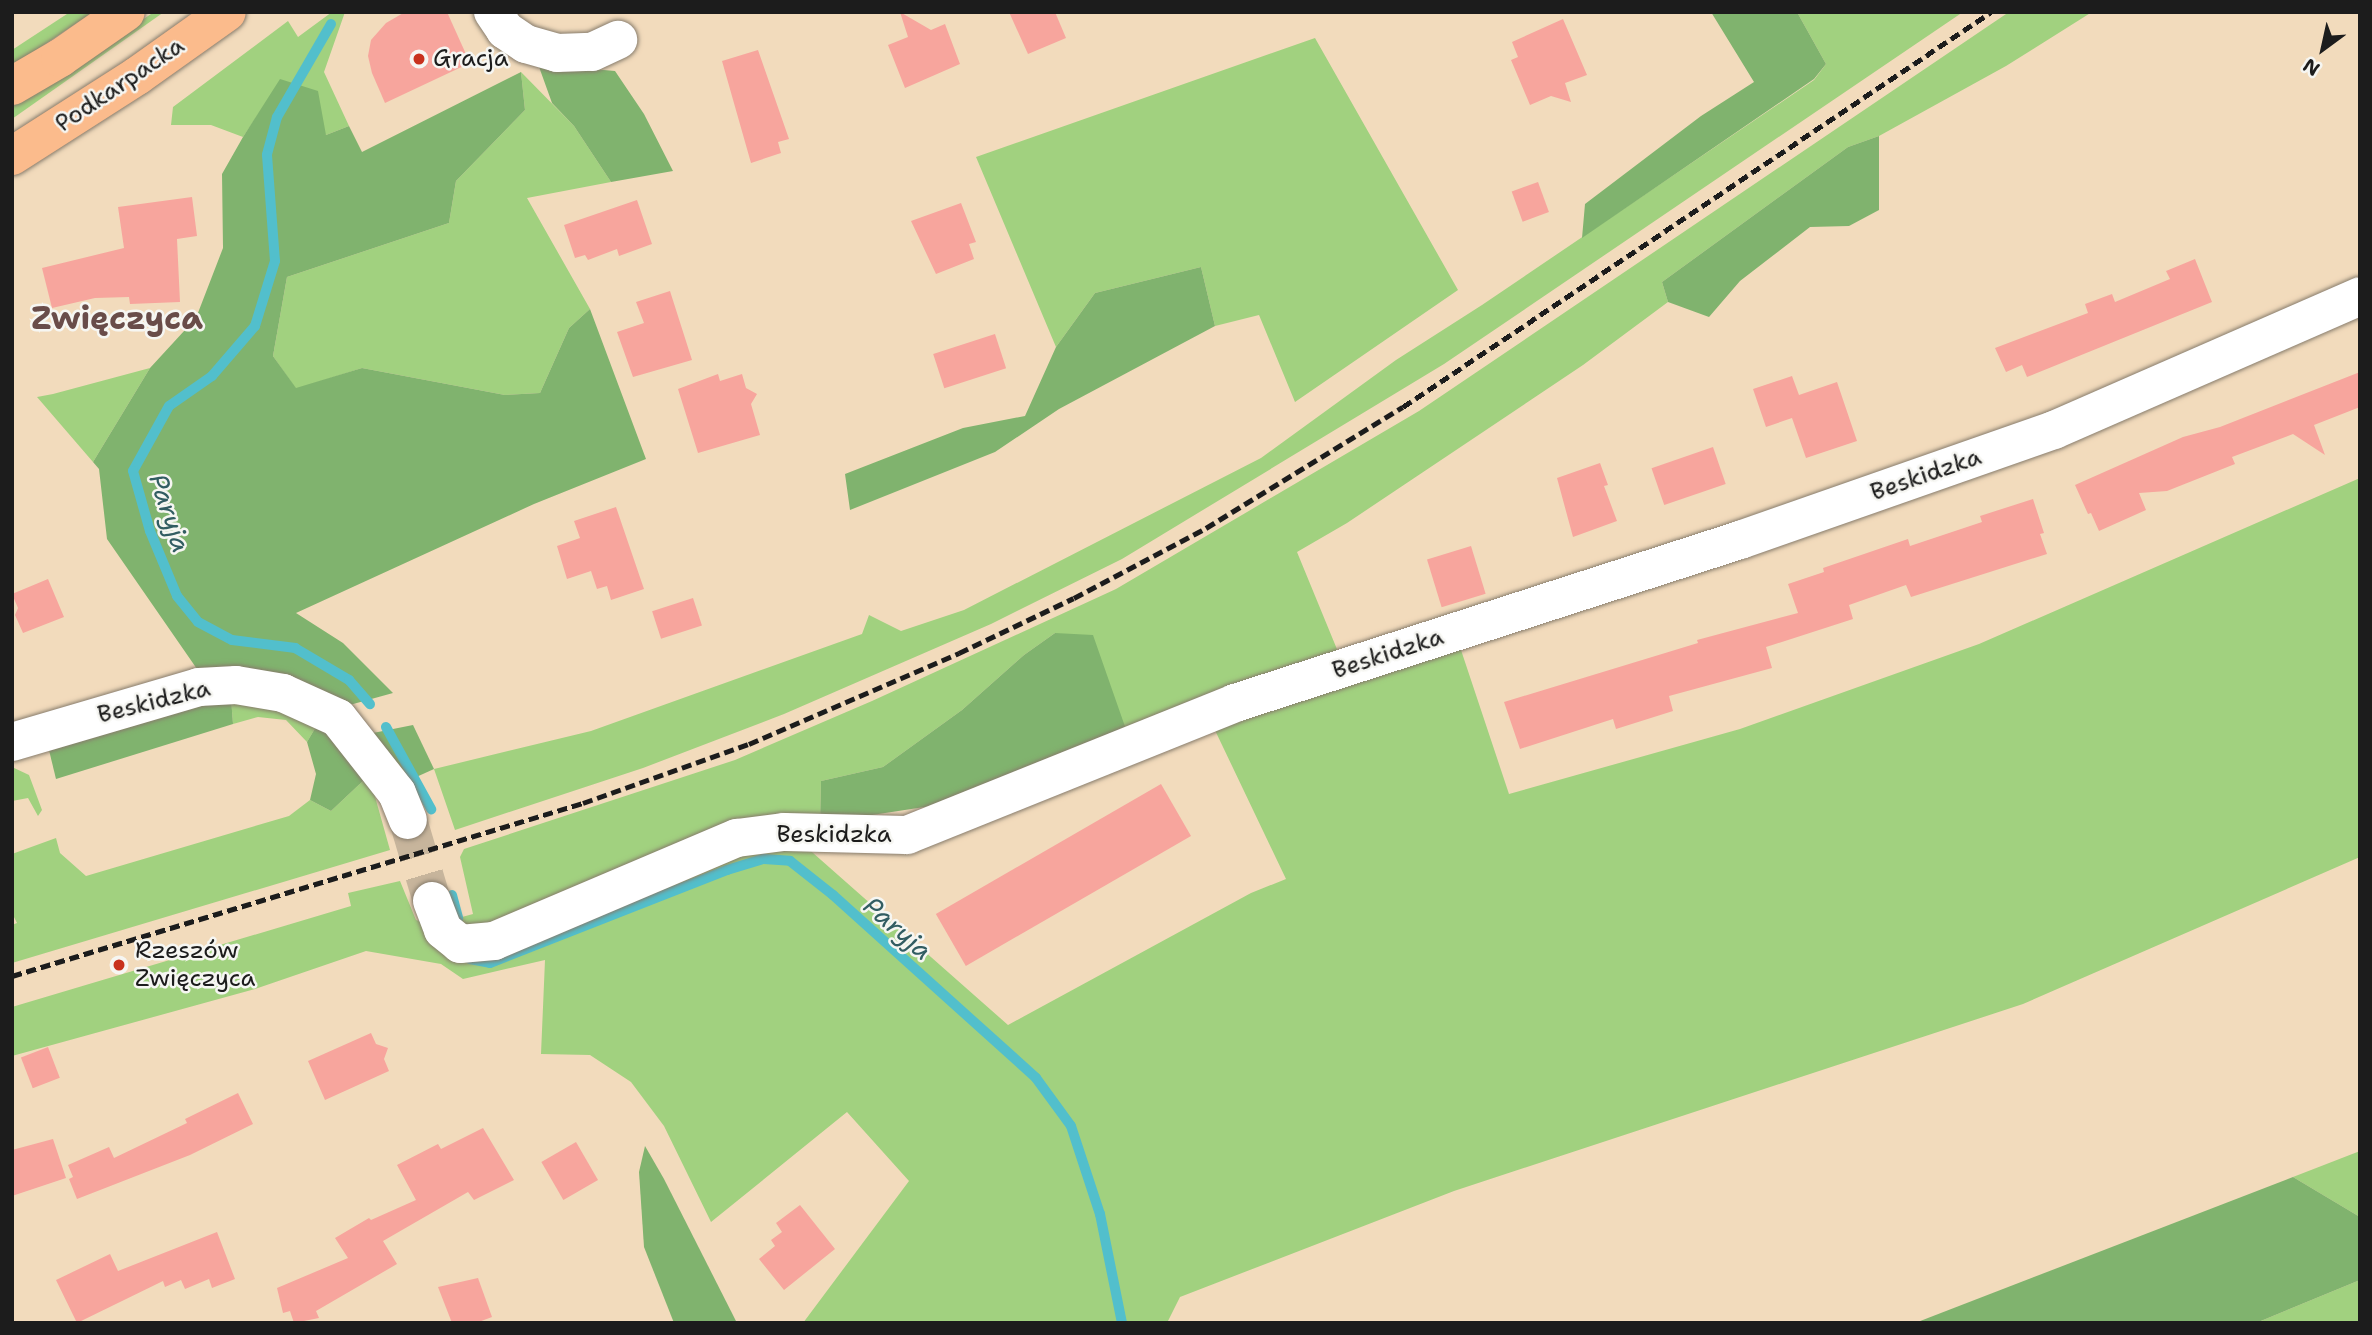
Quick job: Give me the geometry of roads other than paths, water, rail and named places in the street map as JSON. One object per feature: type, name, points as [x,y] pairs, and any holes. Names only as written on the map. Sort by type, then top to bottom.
[{"type":"highway","points":[[12,86],[60,58],[127,12]]},
{"type":"highway","points":[[158,62],[190,12]]},
{"type":"highway","name":"Podkarpacka","points":[[12,156],[158,62],[227,12]]},
{"type":"street","points":[[493,12],[505,30],[526,44],[557,53],[592,52],[618,40]]},
{"type":"street","name":"Beskidzka","points":[[432,901],[443,930],[460,944],[495,941],[737,838],[784,832],[907,835],[1235,703],[1740,540],[2053,430],[2360,296]]},
{"type":"street","name":"Beskidzka","points":[[12,742],[199,687],[236,685],[283,694],[338,718],[397,793],[408,820]]},
{"type":"waterway","name":"Paryja","points":[[331,24],[277,117],[267,155],[275,261],[255,326],[212,376],[169,406],[133,471],[150,531],[177,596],[198,622],[232,640],[295,648],[349,680],[370,704]]},
{"type":"waterway","points":[[386,727],[431,809]]},
{"type":"waterway","name":"Paryja","points":[[470,959],[490,963],[727,870],[764,859],[790,861],[833,895],[1036,1078],[1071,1126],[1100,1214],[1122,1323]]},
{"type":"waterway","points":[[452,895],[458,918]]},
{"type":"tunnel","points":[[408,820],[432,901]]},
{"type":"railway","points":[[12,976],[583,803],[749,744],[959,653],[1074,598],[1206,528],[1403,407],[1991,12]]},
{"type":"place","name":"Gracja","points":[[419,59]]},
{"type":"place","name":"Rzeszów Zwięczyca","points":[[119,965]]},
{"type":"district","name":"Zwięczyca","points":[[117,318]]}]
